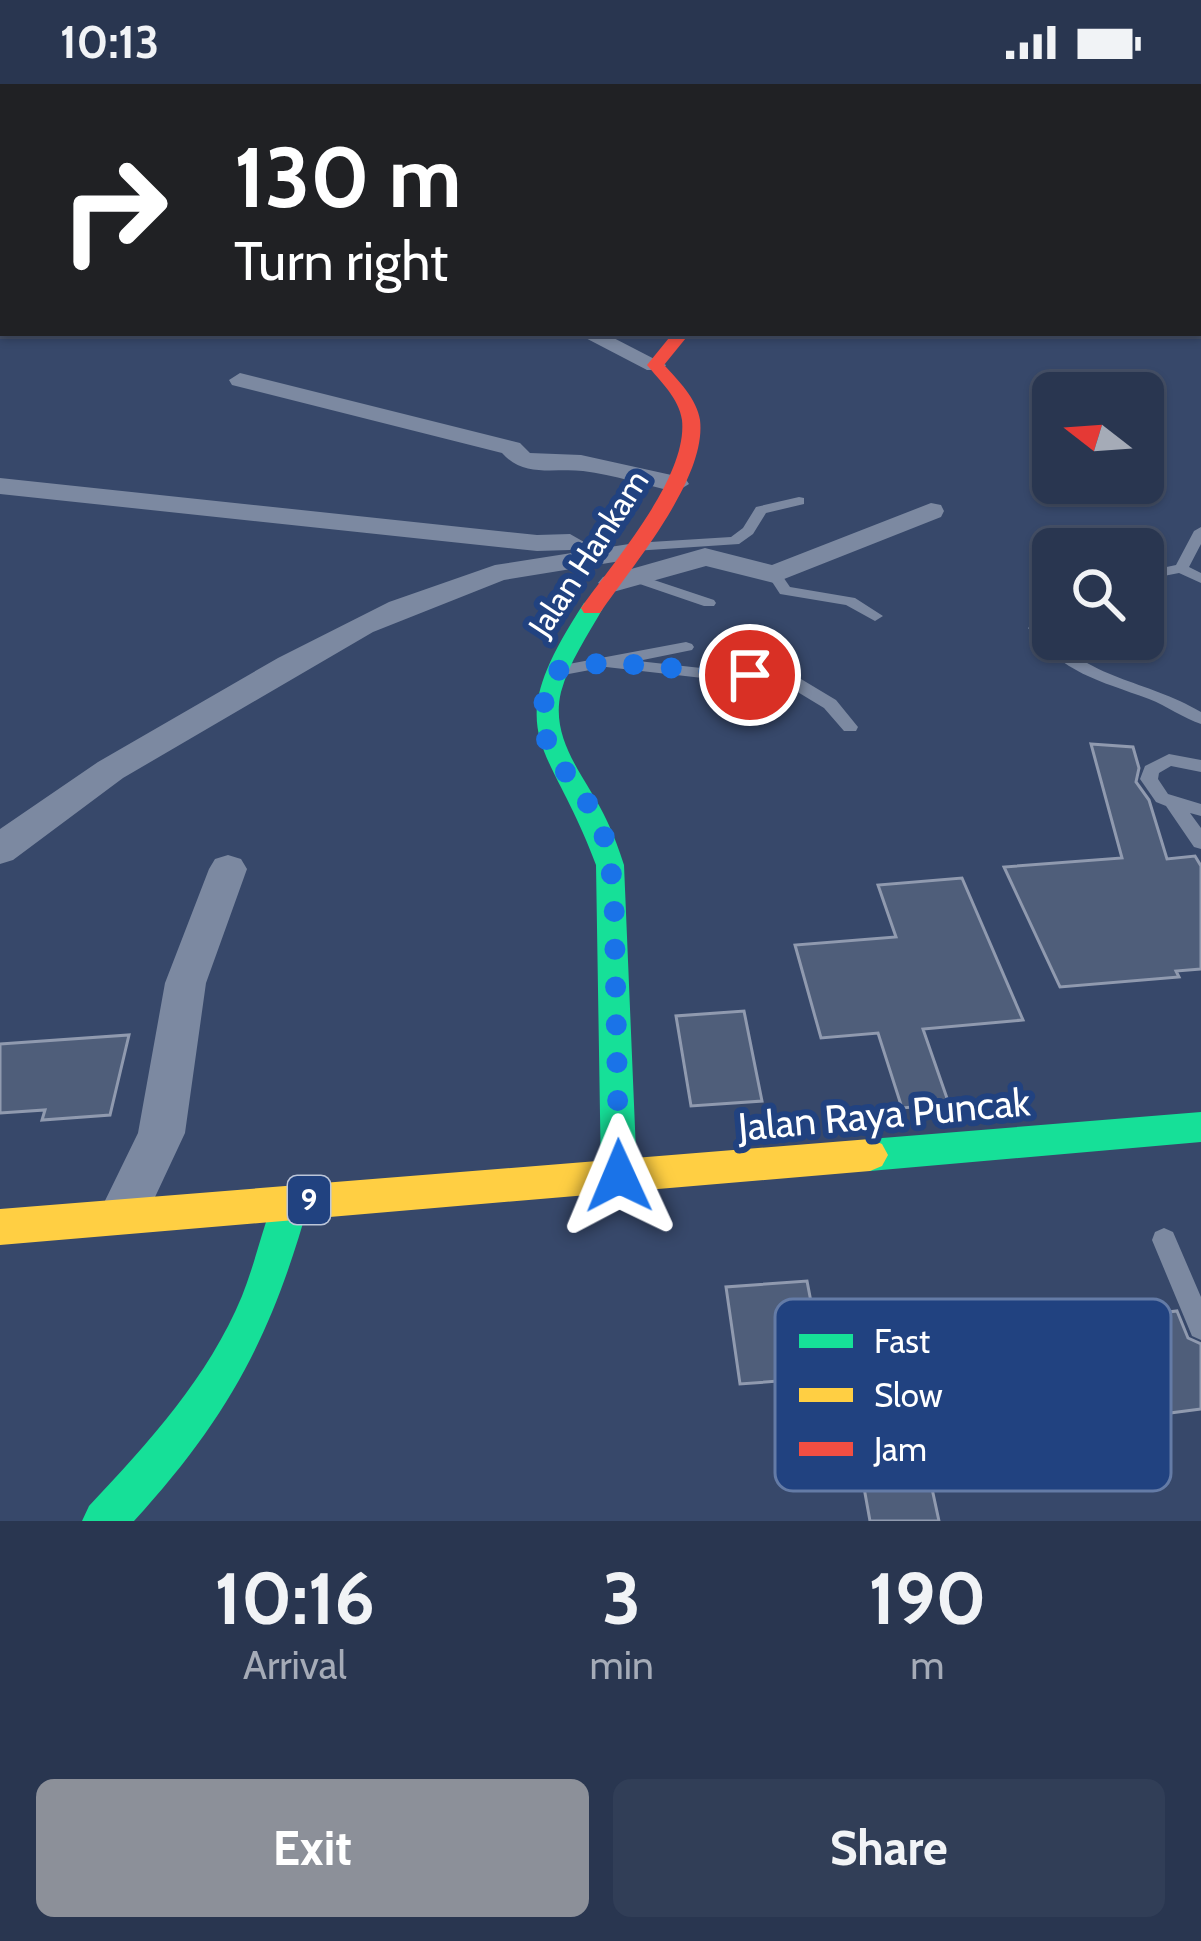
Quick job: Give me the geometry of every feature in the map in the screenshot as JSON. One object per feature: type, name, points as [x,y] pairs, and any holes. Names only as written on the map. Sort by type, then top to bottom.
[{"type":"main road","points":[[655,365],[679,336]]},
{"type":"main road","name":"Jalan Hankam","points":[[619,1176],[614,898],[597,819],[548,748],[541,718],[554,671],[676,484],[692,445],[692,414],[683,394],[655,365]]},
{"type":"main road","name":"Jalan Raya Puncak","points":[[0,1227],[1201,1127]]},
{"type":"main road","points":[[104,1521],[194,1427],[243,1354],[272,1282],[292,1202]]},
{"type":"street","points":[[593,336],[655,365]]},
{"type":"street","points":[[240,380],[511,448],[520,459],[581,463],[676,484]]},
{"type":"street","points":[[0,486],[537,543],[630,559]]},
{"type":"street","points":[[0,850],[46,808],[252,686],[404,606],[477,578],[521,567],[705,557],[774,574],[931,511]]},
{"type":"street","points":[[118,1218],[142,1182],[167,1126],[191,959],[228,869]]},
{"type":"lane","points":[[630,559],[734,542],[748,531],[761,510],[799,501]]},
{"type":"lane","points":[[1181,568],[1201,531]]},
{"type":"lane","points":[[630,559],[709,603]]},
{"type":"lane","points":[[1164,572],[1181,568],[1201,578]]},
{"type":"lane","points":[[774,574],[785,591],[850,601],[874,616]]},
{"type":"lane","points":[[554,671],[686,647]]},
{"type":"lane","points":[[1069,660],[1082,672],[1161,694],[1201,719]]},
{"type":"lane","points":[[606,662],[796,683],[830,704],[850,727]]},
{"type":"lane","points":[[1201,746],[1192,764],[1158,764],[1149,779],[1201,842]]},
{"type":"lane","points":[[1175,806],[1201,810]]},
{"type":"lane","points":[[1164,1240],[1201,1327]]},
{"type":"building","points":[[1091,744],[1133,747],[1139,768],[1136,782],[1149,800],[1167,859],[1195,856],[1201,866],[1201,969],[1176,971],[1179,977],[1060,987],[1004,867],[1122,858]]},
{"type":"building","points":[[962,878],[1023,1020],[923,1029],[949,1104],[902,1108],[878,1033],[821,1038],[795,945],[896,937],[878,885]]},
{"type":"building","points":[[744,1011],[762,1101],[691,1106],[676,1016]]},
{"type":"building","points":[[129,1035],[110,1115],[42,1120],[45,1110],[0,1113],[0,1044]]},
{"type":"building","points":[[807,1281],[810,1299],[775,1299],[775,1381],[740,1384],[726,1287]]},
{"type":"building","points":[[1177,1311],[1188,1338],[1201,1344],[1201,1409],[1171,1413],[1171,1312]]},
{"type":"building","points":[[865,1491],[933,1491],[939,1521],[870,1521]]},
{"type":"traffic: fast","points":[[592,608],[549,692],[546,719],[551,742],[594,822],[610,865],[619,1176]]},
{"type":"traffic: fast","points":[[870,1155],[1201,1127]]},
{"type":"traffic: fast","points":[[104,1521],[172,1445],[222,1376],[260,1300],[291,1202]]},
{"type":"traffic: slow","points":[[0,1227],[870,1155]]},
{"type":"traffic: jam","points":[[592,608],[655,516],[683,464],[690,440],[689,411],[655,365],[679,336]]},
{"type":"route","points":[[619,1176],[610,865],[597,819],[548,748],[541,718],[544,696],[554,671],[606,662],[750,675]]}]
